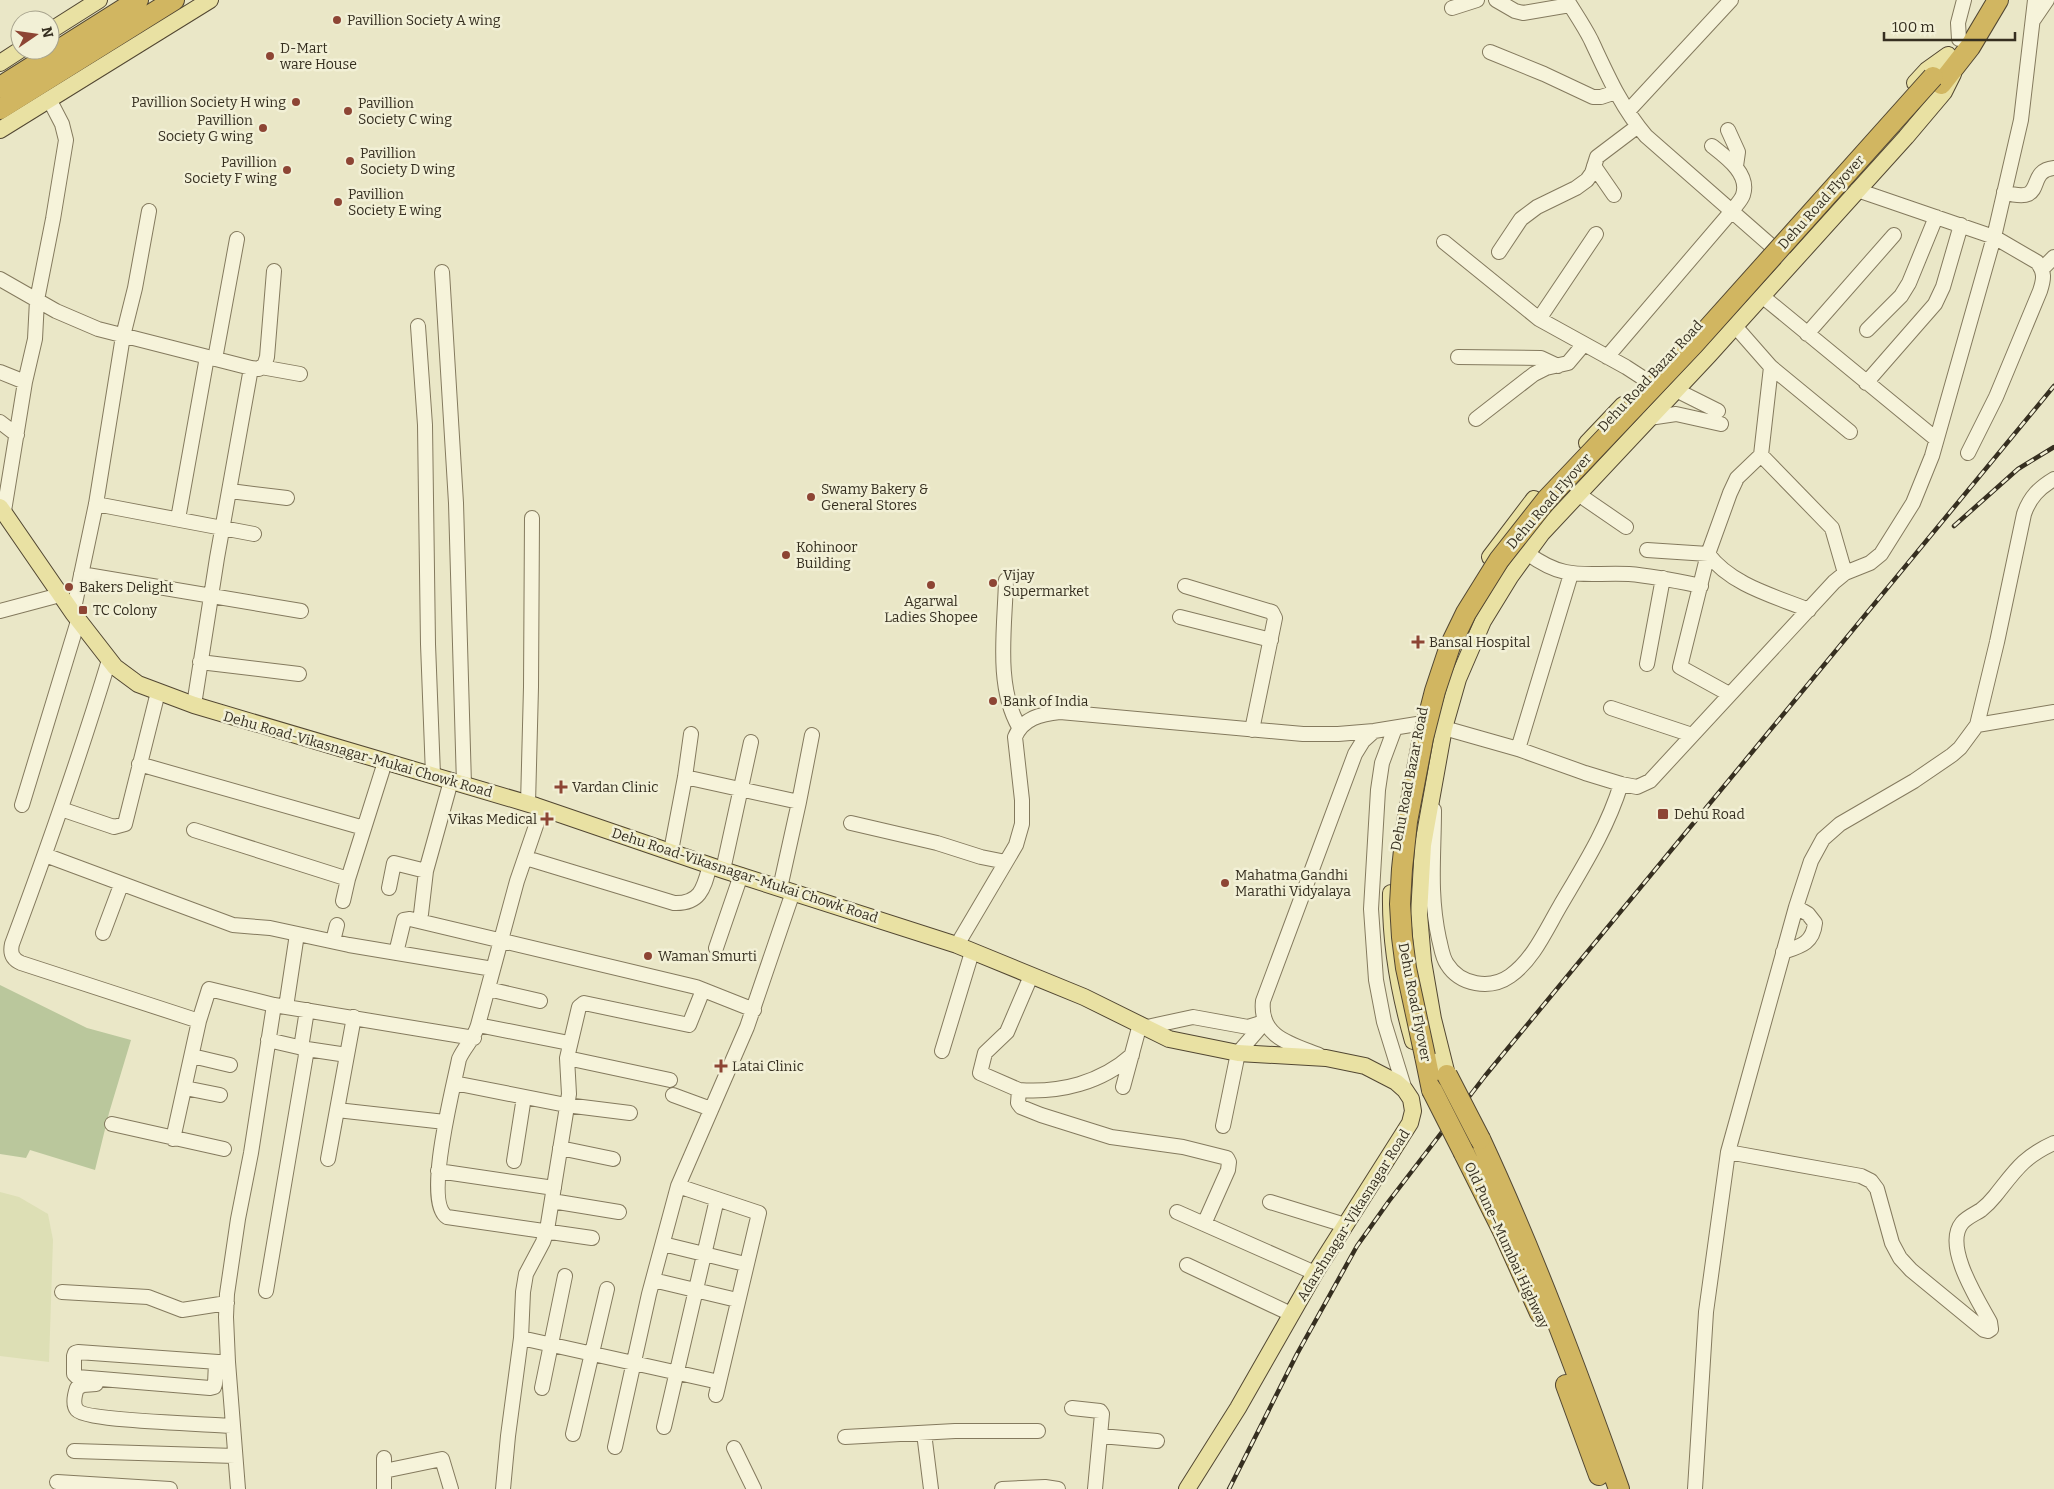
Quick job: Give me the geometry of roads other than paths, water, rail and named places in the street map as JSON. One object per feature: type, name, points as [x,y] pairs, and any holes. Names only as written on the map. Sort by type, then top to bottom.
[{"type":"highway","points":[[0,87],[138,0]]},
{"type":"highway","points":[[0,109],[174,0]]},
{"type":"highway","points":[[1955,53],[1984,0]]},
{"type":"highway","points":[[1955,53],[1998,0]]},
{"type":"highway","name":"Dehu Road Flyover","points":[[1432,1090],[1430,1054],[1416,976],[1413,944],[1411,907],[1414,850],[1420,804],[1441,710],[1454,668],[1473,623],[1518,554],[1555,507],[1708,345],[1937,80],[1955,53]]},
{"type":"highway","name":"Dehu Road Flyover","points":[[1430,1054],[1447,1075],[1480,1139]]},
{"type":"highway","name":"Old Pune–Mumbai Highway","points":[[1432,1090],[1536,1303],[1604,1489]]},
{"type":"highway","name":"Old Pune–Mumbai Highway","points":[[1480,1139],[1552,1306],[1618,1489]]},
{"type":"main road","points":[[60,25],[99,0]]},
{"type":"main road","points":[[0,130],[210,0]]},
{"type":"main road","name":"Dehu Road Bazar Road","points":[[1447,1075],[1423,961],[1419,914],[1423,845],[1444,728],[1458,679],[1473,643],[1502,591],[1527,553],[1578,494],[1792,264],[1944,92],[1955,53]]},
{"type":"main road","name":"Dehu Road Bazar Road","points":[[1432,1090],[1420,1066],[1401,999],[1395,968],[1391,916],[1394,857],[1417,724],[1444,639],[1457,610],[1485,564],[1542,490],[1770,246],[1927,70],[1955,53]]},
{"type":"main road","name":"Dehu Road-Vikasnagar-Mukai Chowk Road","points":[[2,509],[75,617],[109,660],[127,677],[158,692],[194,705],[535,806],[740,876],[957,945]]},
{"type":"main road","points":[[957,945],[1092,1000],[1169,1038],[1238,1053],[1326,1058],[1365,1066],[1382,1073],[1406,1090]]},
{"type":"main road","name":"Adarshnagar-Vikasnagar Road","points":[[1187,1489],[1238,1408],[1344,1225],[1410,1123],[1413,1111],[1406,1090]]},
{"type":"street","points":[[1452,8],[1477,0]]},
{"type":"street","points":[[1496,0],[1531,12],[1571,2]]},
{"type":"street","points":[[1630,109],[1718,6],[1731,0]]},
{"type":"street","points":[[1955,53],[1958,23],[1964,0]]},
{"type":"street","points":[[957,945],[1016,845],[1022,824],[1022,800],[1015,737],[1019,727],[1028,720],[1045,714],[1060,712],[1304,734],[1374,731],[1417,724],[1444,728],[1621,784],[1637,787],[1645,784],[1834,582],[1845,573],[1870,563],[1881,554],[1913,503],[1932,456],[1994,237],[2021,120],[2035,0]]},
{"type":"street","points":[[2032,21],[2047,0]]},
{"type":"street","points":[[1571,2],[1616,92],[1642,131],[1792,264]]},
{"type":"street","points":[[1571,2],[1642,131]]},
{"type":"street","points":[[1490,52],[1593,97],[1601,97],[1616,92]]},
{"type":"street","points":[[2,509],[17,435],[25,382],[35,339],[37,300],[66,140],[62,124],[49,99]]},
{"type":"street","points":[[1607,358],[1732,212],[1743,196],[1744,190],[1736,166],[1738,152],[1728,130]]},
{"type":"street","points":[[1499,252],[1521,219],[1528,212],[1588,180],[1597,157],[1642,131]]},
{"type":"street","points":[[1712,146],[1736,166]]},
{"type":"street","points":[[1594,166],[1614,195]]},
{"type":"street","points":[[2004,192],[2023,197],[2030,194],[2035,187],[2039,175],[2046,169],[2054,168]]},
{"type":"street","points":[[1857,190],[1994,237],[2037,262],[2042,269],[2044,276],[2040,291],[1996,397],[1968,453]]},
{"type":"street","points":[[22,805],[75,617],[124,336],[149,211]]},
{"type":"street","points":[[1867,330],[1901,296],[1909,282],[1936,217]]},
{"type":"street","points":[[1866,383],[1934,304],[1943,287],[1961,225]]},
{"type":"street","points":[[1539,319],[1596,234]]},
{"type":"street","points":[[1807,334],[1894,236]]},
{"type":"street","points":[[178,519],[237,239]]},
{"type":"street","points":[[1444,242],[1539,319],[1646,380]]},
{"type":"street","points":[[2042,269],[2054,257]]},
{"type":"street","points":[[256,368],[264,366],[266,357],[274,271]]},
{"type":"street","points":[[421,914],[426,871],[458,783],[456,503],[442,272]]},
{"type":"street","points":[[0,279],[78,321],[124,336],[256,368],[300,374]]},
{"type":"street","points":[[1762,296],[1936,439]]},
{"type":"street","points":[[418,326],[425,425],[428,644],[433,775]]},
{"type":"street","points":[[1735,326],[1772,367],[1850,432]]},
{"type":"street","points":[[1476,418],[1522,381],[1546,368],[1568,363],[1584,344]]},
{"type":"street","points":[[1458,357],[1541,358],[1558,366]]},
{"type":"street","points":[[1729,694],[1680,667],[1708,554],[1737,478],[1761,456],[1772,367]]},
{"type":"street","points":[[194,705],[210,597],[256,368]]},
{"type":"street","points":[[0,372],[25,382]]},
{"type":"street","points":[[1649,418],[1676,414],[1720,418],[1676,390]]},
{"type":"street","points":[[0,422],[17,435]]},
{"type":"street","points":[[1761,456],[1832,528],[1845,573]]},
{"type":"street","points":[[1695,1489],[1706,1312],[1728,1152],[1783,952],[1811,861],[1823,839],[1850,818],[1914,781],[1952,755],[1977,725],[2027,504],[2039,489],[2054,479]]},
{"type":"street","points":[[230,491],[286,498]]},
{"type":"street","points":[[1578,494],[1626,526]]},
{"type":"street","points":[[96,504],[254,534]]},
{"type":"street","points":[[532,518],[531,688],[535,806],[526,858],[517,881],[476,1032],[459,1059],[445,1122],[438,1171],[439,1208],[447,1217],[592,1238]]},
{"type":"street","points":[[1647,550],[1708,554],[1716,564],[1737,579],[1809,610]]},
{"type":"street","points":[[1527,553],[1548,566],[1571,574],[1618,574],[1663,578],[1701,586]]},
{"type":"street","points":[[81,574],[301,611]]},
{"type":"street","points":[[1518,750],[1571,574]]},
{"type":"street","points":[[1647,664],[1663,578]]},
{"type":"street","points":[[1006,580],[1005,688],[1009,705],[1019,727]]},
{"type":"street","points":[[1185,586],[1272,612],[1275,618],[1252,730]]},
{"type":"street","points":[[0,611],[60,595]]},
{"type":"street","points":[[1180,617],[1270,640]]},
{"type":"street","points":[[109,660],[101,692],[11,950],[15,960],[199,1021]]},
{"type":"street","points":[[200,662],[298,674]]},
{"type":"street","points":[[61,809],[114,828],[128,821],[158,692]]},
{"type":"street","points":[[1611,708],[1692,734]]},
{"type":"street","points":[[1977,725],[2054,712]]},
{"type":"street","points":[[1395,728],[1382,763],[1378,790],[1371,909],[1376,980],[1384,1022],[1406,1090]]},
{"type":"street","points":[[1326,1058],[1285,1042],[1273,1033],[1264,1022],[1262,1013],[1266,990],[1288,928],[1355,754],[1363,741],[1374,731]]},
{"type":"street","points":[[671,852],[691,734]]},
{"type":"street","points":[[615,1446],[653,1280],[678,1186],[754,1010],[786,890],[799,802],[812,735]]},
{"type":"street","points":[[526,858],[674,902],[685,903],[697,898],[717,868],[742,790],[751,742]]},
{"type":"street","points":[[343,901],[348,879],[385,762]]},
{"type":"street","points":[[140,764],[364,828]]},
{"type":"street","points":[[685,776],[799,802]]},
{"type":"street","points":[[1434,784],[1432,886],[1440,945],[1446,963],[1456,974],[1477,984],[1488,985],[1498,983],[1511,976],[1523,965],[1537,946],[1601,836],[1612,813],[1621,784]]},
{"type":"street","points":[[851,824],[936,843],[981,857],[1006,862]]},
{"type":"street","points":[[194,830],[348,879]]},
{"type":"street","points":[[45,855],[121,885],[233,925],[262,926],[396,953],[493,969]]},
{"type":"street","points":[[389,888],[394,863],[426,871]]},
{"type":"street","points":[[716,948],[740,876]]},
{"type":"street","points":[[103,934],[121,885]]},
{"type":"street","points":[[1783,952],[1809,941],[1814,932],[1815,923],[1808,914],[1796,907]]},
{"type":"street","points":[[396,953],[402,924],[407,919],[501,940],[703,990],[754,1010]]},
{"type":"street","points":[[333,941],[337,925]]},
{"type":"street","points":[[222,1362],[78,1352],[74,1356],[74,1374],[77,1377],[210,1388],[215,1384],[222,1362],[227,1303],[268,1040],[280,1006],[297,934]]},
{"type":"street","points":[[942,1051],[972,952]]},
{"type":"street","points":[[1031,976],[1007,1032],[985,1053],[980,1074],[1019,1090],[1061,1089],[1091,1080],[1121,1065],[1132,1055]]},
{"type":"street","points":[[174,1139],[199,1021],[209,989],[280,1006],[354,1017],[569,1043]]},
{"type":"street","points":[[488,989],[540,1000]]},
{"type":"street","points":[[503,1489],[521,1338],[523,1292],[526,1274],[547,1230],[569,1089],[566,1058],[579,1007],[584,1002],[689,1025],[703,990]]},
{"type":"street","points":[[266,1291],[304,1049],[307,1010]]},
{"type":"street","points":[[328,1160],[354,1017]]},
{"type":"street","points":[[1123,1087],[1132,1055],[1144,1026],[1193,1017],[1248,1027],[1264,1022]]},
{"type":"street","points":[[1222,1126],[1238,1053],[1264,1022]]},
{"type":"street","points":[[268,1040],[304,1049],[347,1055]]},
{"type":"street","points":[[192,1056],[230,1065]]},
{"type":"street","points":[[566,1058],[670,1080]]},
{"type":"street","points":[[454,1083],[566,1106],[630,1113]]},
{"type":"street","points":[[184,1088],[220,1095]]},
{"type":"street","points":[[1019,1090],[1018,1103],[1021,1107],[1041,1115],[1111,1137],[1183,1146],[1227,1158],[1229,1162],[1228,1170],[1204,1224]]},
{"type":"street","points":[[673,1095],[711,1109]]},
{"type":"street","points":[[514,1161],[524,1097]]},
{"type":"street","points":[[336,1110],[445,1122]]},
{"type":"street","points":[[112,1124],[224,1149]]},
{"type":"street","points":[[1728,1152],[1861,1176],[1870,1181],[1877,1189],[1892,1242],[1900,1258],[1946,1299],[1984,1330],[1988,1330],[1991,1329],[1990,1322],[1956,1248],[1957,1230],[1963,1221],[1982,1210],[2024,1160],[2038,1150],[2054,1143]]},
{"type":"street","points":[[560,1148],[612,1158]]},
{"type":"street","points":[[438,1171],[554,1194],[619,1212]]},
{"type":"street","points":[[521,1338],[675,1373],[717,1389],[745,1264],[759,1213],[678,1186]]},
{"type":"street","points":[[664,1427],[675,1373],[717,1199]]},
{"type":"street","points":[[1270,1202],[1344,1225]]},
{"type":"street","points":[[1177,1212],[1315,1273]]},
{"type":"street","points":[[663,1244],[745,1264]]},
{"type":"street","points":[[1188,1265],[1292,1314]]},
{"type":"street","points":[[542,1388],[565,1276]]},
{"type":"street","points":[[653,1280],[737,1300]]},
{"type":"street","points":[[573,1434],[607,1289]]},
{"type":"street","points":[[62,1292],[148,1297],[182,1310],[227,1303]]},
{"type":"street","points":[[222,1362],[231,1397],[238,1489]]},
{"type":"street","points":[[231,1397],[91,1384],[77,1388],[74,1404],[77,1410],[85,1415],[233,1426]]},
{"type":"street","points":[[1072,1408],[1100,1411],[1102,1420],[1101,1436],[1095,1489]]},
{"type":"street","points":[[844,1437],[1038,1430]]},
{"type":"street","points":[[924,1433],[931,1489]]},
{"type":"street","points":[[1101,1436],[1156,1441]]},
{"type":"street","points":[[734,1448],[754,1489]]},
{"type":"street","points":[[74,1451],[235,1456]]},
{"type":"street","points":[[384,1489],[384,1464],[442,1459],[451,1489]]},
{"type":"street","points":[[57,1482],[170,1489]]},
{"type":"street","points":[[1002,1489],[1058,1489]]},
{"type":"railway","points":[[1229,1489],[1297,1354],[1357,1246],[1389,1201],[1485,1076],[2054,386]]},
{"type":"railway","points":[[1954,526],[2018,469],[2054,447]]},
{"type":"place","name":"Pavillion Society A wing","points":[[337,20]]},
{"type":"place","name":"D-Mart ware House","points":[[270,56]]},
{"type":"place","name":"Pavillion Society H wing","points":[[296,102]]},
{"type":"place","name":"Pavillion Society C wing","points":[[348,111]]},
{"type":"place","name":"Pavillion Society G wing","points":[[263,128]]},
{"type":"place","name":"Pavillion Society D wing","points":[[350,161]]},
{"type":"place","name":"Pavillion Society F wing","points":[[287,170]]},
{"type":"place","name":"Pavillion Society E wing","points":[[338,202]]},
{"type":"place","name":"Swamy Bakery & General Stores","points":[[811,497]]},
{"type":"place","name":"Kohinoor Building","points":[[786,555]]},
{"type":"place","name":"Vijay Supermarket","points":[[993,583]]},
{"type":"place","name":"Agarwal Ladies Shopee","points":[[931,585]]},
{"type":"place","name":"Bakers Delight","points":[[69,587]]},
{"type":"place","name":"TC Colony","points":[[83,610]]},
{"type":"place","name":"Bansal Hospital","points":[[1418,642]]},
{"type":"place","name":"Bank of India","points":[[993,701]]},
{"type":"place","name":"Vardan Clinic","points":[[561,787]]},
{"type":"place","name":"Dehu Road","points":[[1663,814]]},
{"type":"place","name":"Vikas Medical","points":[[547,819]]},
{"type":"place","name":"Mahatma Gandhi Marathi Vidyalaya","points":[[1225,883]]},
{"type":"place","name":"Waman Smurti","points":[[648,956]]},
{"type":"place","name":"Latai Clinic","points":[[721,1066]]}]
